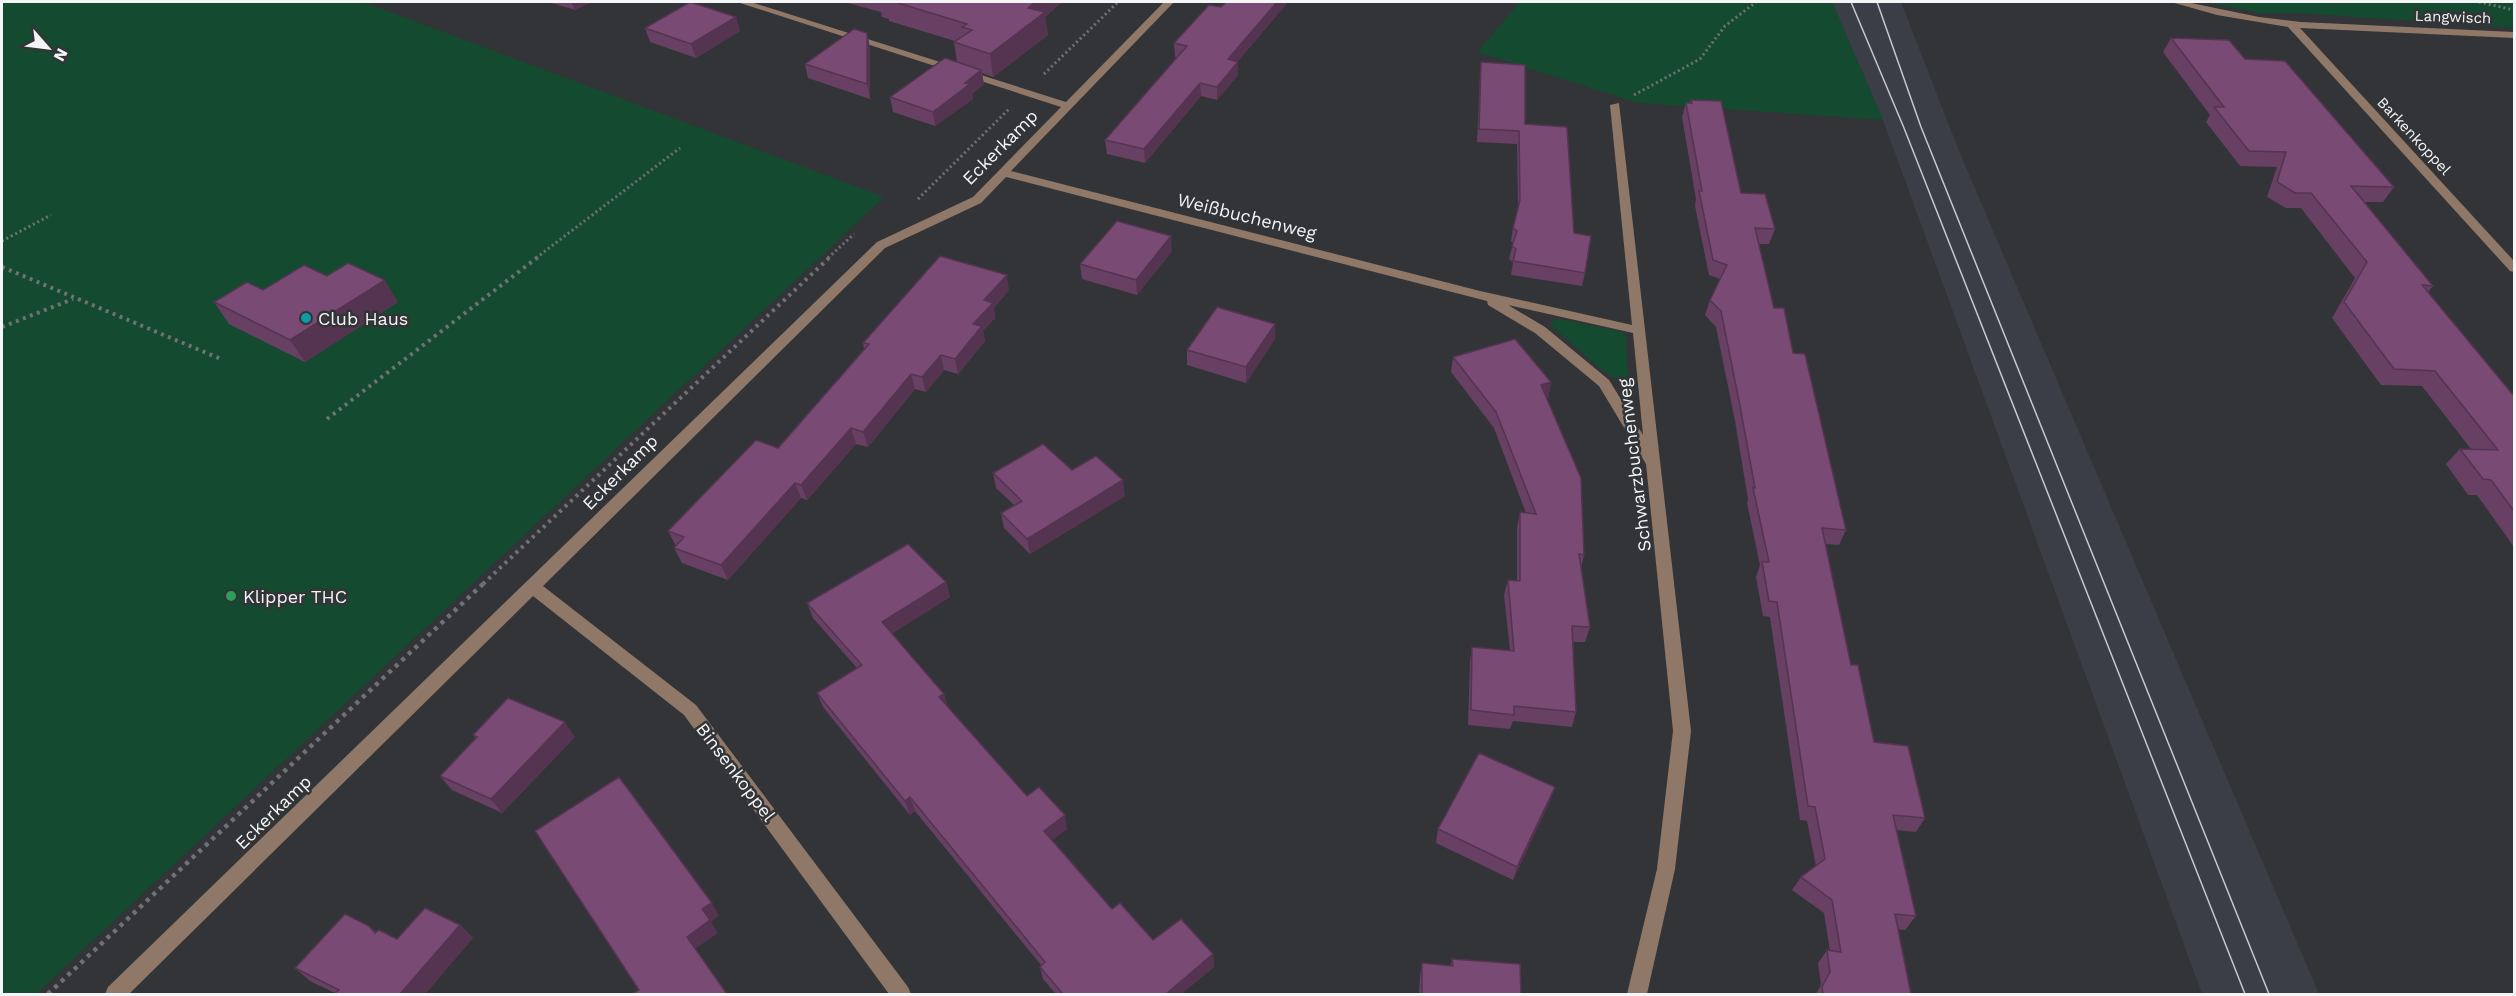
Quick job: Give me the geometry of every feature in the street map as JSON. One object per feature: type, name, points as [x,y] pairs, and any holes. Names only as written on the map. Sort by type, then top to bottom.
[{"type":"street","points":[[742,2],[1069,106]]},
{"type":"street","name":"Eckerkamp","points":[[115,994],[881,245],[976,200],[1169,2]]},
{"type":"street","name":"Langwisch","points":[[2176,2],[2291,24],[2514,35]]},
{"type":"street","name":"Barkenkoppel","points":[[2291,24],[2514,268]]},
{"type":"street","name":"Schwarzbuchenweg","points":[[1615,105],[1637,330],[1654,465],[1682,731],[1666,869],[1637,994]]},
{"type":"street","name":"Weißbuchenweg","points":[[1004,173],[1480,295],[1637,330]]},
{"type":"street","name":"Weißbuchenweg","points":[[1480,295],[1540,330],[1604,383],[1654,465]]},
{"type":"street","name":"Binsenkoppel","points":[[532,586],[690,710],[901,994]]},
{"type":"path","points":[[916,201],[1118,2]]},
{"type":"path","points":[[1615,105],[1700,58],[1725,26],[1756,2]]},
{"type":"path","points":[[2479,2],[2514,10]]},
{"type":"path","points":[[327,419],[680,148]]},
{"type":"path","points":[[2,241],[51,215]]},
{"type":"path","points":[[48,994],[499,571],[849,237],[858,232]]},
{"type":"path","points":[[2,267],[221,359]]},
{"type":"path","points":[[2,327],[74,298]]},
{"type":"shaded area","points":[[1832,2],[1901,2],[1959,151],[2319,994],[2202,994],[1883,120]]},
{"type":"green space","name":"Klipper THC","points":[[2,2],[363,2],[884,197],[36,994],[2,994]]},
{"type":"green space","points":[[1520,2],[1832,2],[1883,120],[1638,103],[1477,52]]},
{"type":"green space","points":[[2205,2],[2514,2],[2514,28],[2299,13],[2259,13]]},
{"type":"green space","points":[[1559,319],[1623,332],[1626,337],[1628,378],[1622,381],[1607,374],[1550,326],[1554,320]]},
{"type":"building","points":[[690,2],[736,17],[691,44],[645,28]]},
{"type":"building","points":[[895,2],[1035,2],[1028,8],[1045,12],[990,54],[954,42],[972,30],[962,27],[967,24]]},
{"type":"building","points":[[1226,2],[1277,2],[1228,59],[1238,62],[1217,87],[1200,83],[1144,149],[1105,140],[1187,46],[1174,43],[1209,5],[1221,7]]},
{"type":"building","points":[[854,29],[867,33],[867,84],[805,64]]},
{"type":"building","points":[[2171,38],[2229,40],[2245,59],[2285,61],[2394,187],[2351,186],[2433,286],[2422,285],[2514,396],[2514,511],[2491,480],[2483,479],[2460,449],[2498,450],[2435,371],[2394,369],[2344,302],[2367,262],[2311,193],[2295,193],[2277,182],[2286,152],[2249,151],[2214,107],[2224,107]]},
{"type":"building","points":[[945,58],[981,70],[965,83],[970,84],[933,112],[890,97]]},
{"type":"building","points":[[1481,62],[1525,65],[1525,124],[1567,127],[1574,233],[1591,236],[1585,273],[1513,261],[1516,249],[1512,246],[1517,231],[1513,228],[1520,200],[1519,131],[1479,129]]},
{"type":"building","points":[[1691,100],[1721,101],[1741,193],[1765,194],[1775,229],[1755,228],[1774,308],[1784,308],[1793,353],[1805,354],[1846,530],[1822,528],[1851,665],[1858,665],[1874,742],[1908,746],[1925,818],[1893,815],[1916,916],[1895,914],[1911,994],[1823,994],[1822,987],[1830,972],[1827,950],[1841,952],[1832,900],[1801,877],[1825,859],[1815,807],[1808,806],[1777,602],[1769,601],[1762,562],[1769,562],[1753,488],[1755,488],[1721,311],[1710,300],[1727,265],[1713,260],[1699,191],[1702,191],[1686,103],[1692,103]]},
{"type":"building","points":[[1117,221],[1171,236],[1136,280],[1080,264]]},
{"type":"building","points":[[940,256],[1007,275],[984,300],[993,303],[973,324],[982,326],[955,359],[941,355],[922,377],[911,374],[863,432],[851,428],[801,485],[795,483],[721,565],[674,548],[684,537],[668,531],[756,440],[778,448],[869,344],[863,343]]},
{"type":"building","points":[[348,263],[385,280],[290,340],[214,302],[247,282],[263,290],[304,265],[327,276]]},
{"type":"building","points":[[1217,307],[1275,324],[1246,367],[1187,350]]},
{"type":"building","points":[[1515,339],[1551,382],[1541,385],[1581,478],[1584,555],[1579,554],[1590,627],[1572,626],[1576,712],[1514,706],[1514,715],[1471,710],[1472,647],[1514,651],[1508,580],[1520,581],[1520,512],[1536,514],[1496,412],[1453,357]]},
{"type":"building","points":[[1043,444],[1072,470],[1096,456],[1123,480],[1027,539],[1001,513],[1022,501],[993,473]]},
{"type":"building","points":[[908,544],[946,582],[882,622],[944,694],[939,697],[1027,796],[1039,787],[1065,815],[1044,831],[1112,909],[1120,903],[1153,940],[1181,919],[1213,954],[1166,994],[1063,994],[1040,967],[1045,962],[910,797],[905,801],[817,693],[862,665],[807,603]]},
{"type":"building","points":[[508,698],[565,722],[491,799],[440,776],[477,737],[473,735]]},
{"type":"building","points":[[1479,753],[1555,787],[1517,867],[1438,829]]},
{"type":"building","points":[[619,777],[712,903],[702,909],[710,920],[687,937],[727,994],[632,994],[639,990],[535,831]]},
{"type":"building","points":[[425,908],[460,925],[400,994],[334,994],[339,990],[295,968],[345,914],[369,926],[375,933],[379,930],[397,939]]},
{"type":"building","points":[[1452,959],[1520,964],[1521,994],[1422,994],[1422,963],[1453,966]]},
{"type":"tram line","points":[[1851,2],[1904,128],[2245,994]]},
{"type":"tram line","points":[[1877,2],[1921,127],[2269,994]]},
{"type":"place","name":"Club Haus","points":[[306,318]]},
{"type":"place","name":"Klipper THC","points":[[231,596]]}]
